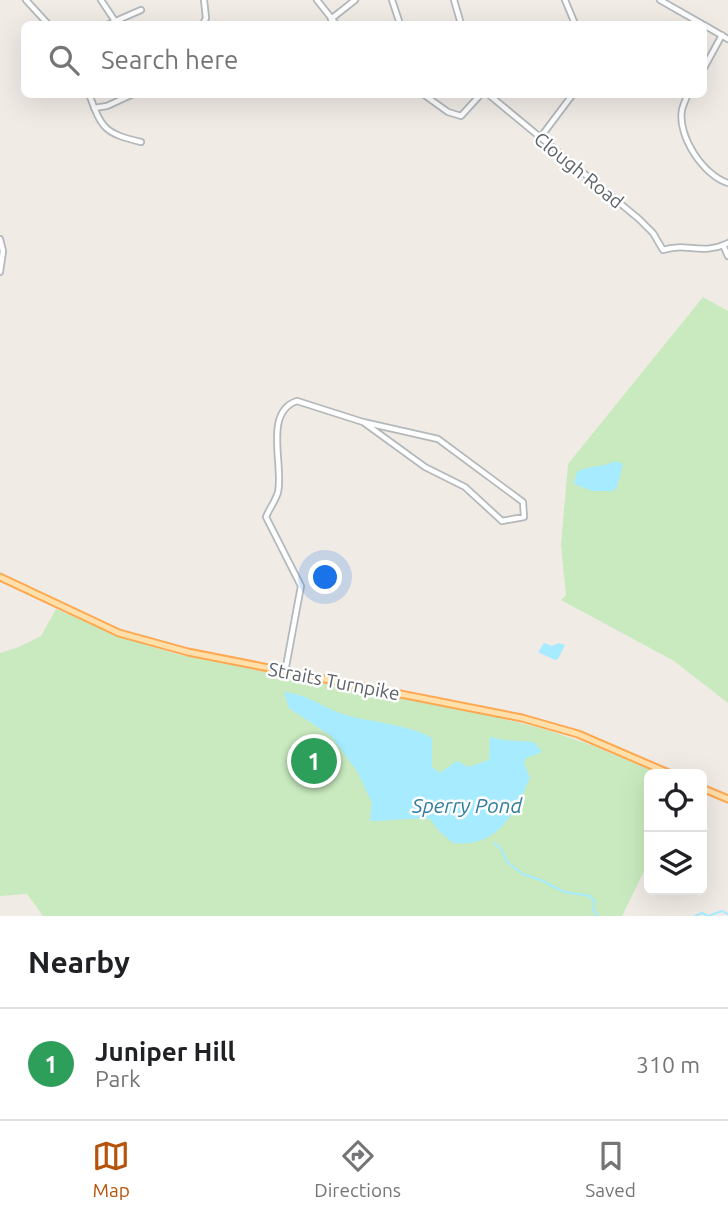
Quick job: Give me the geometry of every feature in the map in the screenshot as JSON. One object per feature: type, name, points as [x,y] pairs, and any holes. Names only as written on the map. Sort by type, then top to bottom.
[{"type":"main road","name":"Straits Turnpike","points":[[0,577],[119,633],[188,652],[522,718],[578,734],[659,769]]},
{"type":"main road","points":[[707,790],[728,799]]},
{"type":"street","points":[[26,0],[45,21]]},
{"type":"street","points":[[101,0],[111,21]]},
{"type":"street","points":[[204,0],[204,21]]},
{"type":"street","points":[[317,0],[331,19],[355,0]]},
{"type":"street","points":[[392,0],[399,21]]},
{"type":"street","points":[[454,0],[460,21]]},
{"type":"street","points":[[565,0],[574,21]]},
{"type":"street","points":[[660,0],[696,21]]},
{"type":"street","points":[[116,21],[141,10]]},
{"type":"street","points":[[707,27],[728,39]]},
{"type":"street","points":[[707,62],[722,35]]},
{"type":"street","points":[[90,98],[99,121],[110,132],[141,142]]},
{"type":"street","points":[[94,108],[107,106],[124,98]]},
{"type":"street","points":[[429,98],[448,112],[461,116],[477,98]]},
{"type":"street","name":"Clough Road","points":[[493,98],[639,219],[653,233],[663,250],[677,247],[706,250],[726,244]]},
{"type":"street","points":[[540,138],[570,98]]},
{"type":"street","points":[[686,98],[682,109],[685,137],[711,175],[728,183]]},
{"type":"street","points":[[0,239],[3,251],[0,272]]},
{"type":"street","points":[[726,244],[728,256]]},
{"type":"street","points":[[285,672],[301,586],[266,517],[278,492],[277,443],[282,411],[288,404],[297,401],[363,422],[438,439],[523,502],[524,517],[502,521],[465,487],[425,467],[363,422]]},
{"type":"green space","points":[[703,297],[728,311],[728,703],[674,661],[561,600],[566,595],[561,546],[568,464]]},
{"type":"green space","points":[[56,609],[119,636],[176,654],[484,714],[544,729],[591,745],[649,769],[644,769],[644,871],[622,916],[43,916],[27,894],[0,896],[0,653],[41,636]]},
{"type":"water","points":[[615,461],[623,464],[617,487],[613,491],[593,491],[574,484],[577,472]]},
{"type":"water","points":[[544,643],[552,646],[559,643],[565,645],[558,659],[538,652]]},
{"type":"water","name":"Sperry Pond","points":[[284,692],[302,696],[346,715],[401,727],[432,738],[432,767],[440,773],[457,761],[468,767],[489,760],[490,737],[534,742],[542,752],[526,758],[524,763],[530,778],[518,804],[503,826],[482,840],[453,843],[430,819],[370,821],[372,803],[357,771],[331,736],[289,708]]},
{"type":"waterway","points":[[494,843],[501,848],[507,862],[523,874],[564,892],[590,896],[595,902],[593,910],[598,916]]},
{"type":"waterway","points":[[695,916],[702,913],[708,916],[722,911],[728,914]]},
{"type":"place","name":"Juniper Hill","points":[[314,761]]}]
